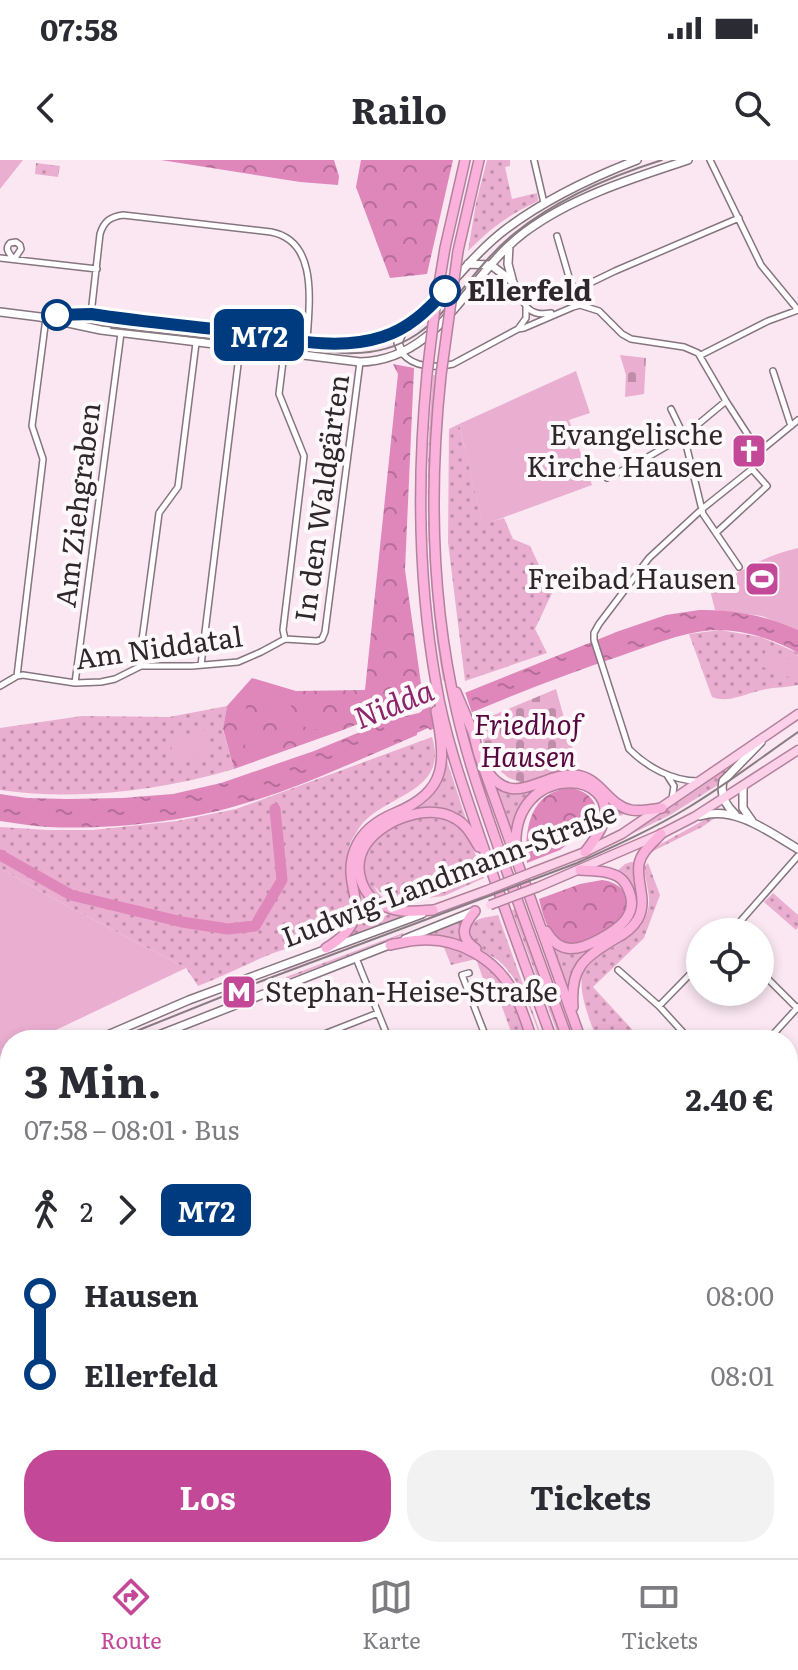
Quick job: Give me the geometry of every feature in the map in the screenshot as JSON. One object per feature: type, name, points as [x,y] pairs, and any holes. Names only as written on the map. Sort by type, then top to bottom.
[{"type":"highway","points":[[465,160],[435,308],[421,458],[421,542],[436,684],[435,706],[548,1030]]},
{"type":"highway","points":[[479,160],[458,251],[441,375],[434,457],[435,540],[441,623],[450,678],[468,734],[483,803],[564,1030]]},
{"type":"highway","points":[[468,734],[493,778],[506,787],[525,788],[555,777],[576,775],[593,781],[624,808],[640,811],[666,805]]},
{"type":"highway","points":[[326,948],[344,934],[355,917],[356,898],[351,869],[359,841],[380,820],[415,804],[427,794],[440,773],[446,743]]},
{"type":"highway","points":[[479,755],[578,1030]]},
{"type":"highway","points":[[517,860],[517,823],[524,808],[540,792],[565,782],[586,785],[598,794],[602,803],[602,828],[585,852]]},
{"type":"highway","points":[[433,910],[401,911],[389,908],[366,892],[359,874],[361,853],[385,826],[415,814],[435,812],[454,817],[466,827],[490,867]]},
{"type":"highway","points":[[574,1018],[572,989],[575,974],[582,962],[627,932],[636,921],[643,899],[639,865],[649,846],[661,834]]},
{"type":"highway","points":[[536,913],[555,943],[570,949],[588,946],[623,925],[632,900],[624,882],[613,874],[580,870]]},
{"type":"highway","points":[[475,911],[465,927],[466,940],[510,979],[525,1008],[531,1030]]},
{"type":"highway","points":[[390,945],[433,940],[478,954],[494,966],[507,982],[530,1030]]},
{"type":"main road","points":[[44,318],[91,314],[307,341],[359,343],[388,335],[407,325],[430,307],[468,264],[503,232],[544,203],[590,179],[637,160]]},
{"type":"main road","points":[[0,312],[98,330],[360,362],[398,354],[418,344],[440,327],[491,265],[525,232],[562,210],[620,184],[688,160]]},
{"type":"main road","points":[[509,246],[508,264],[513,282]]},
{"type":"main road","points":[[468,264],[491,265],[513,282]]},
{"type":"main road","points":[[91,314],[94,327],[98,330]]},
{"type":"main road","points":[[398,354],[399,337],[407,325]]},
{"type":"main road","name":"Ludwig-Landmann-Straße","points":[[119,1030],[189,1000],[585,852],[622,834],[798,714]]},
{"type":"main road","points":[[737,816],[723,800],[722,784],[727,775],[771,732]]},
{"type":"main road","name":"Ludwig-Landmann-Straße","points":[[172,1030],[538,887],[661,834],[723,800],[798,750]]},
{"type":"main road","points":[[743,786],[743,808],[760,827]]},
{"type":"main road","points":[[694,817],[716,812],[737,816],[798,849]]},
{"type":"street","points":[[534,160],[544,203]]},
{"type":"street","points":[[701,355],[768,321],[798,310],[761,265],[710,160]]},
{"type":"street","points":[[91,314],[102,230],[113,216],[279,234],[296,246],[307,270],[307,341]]},
{"type":"street","points":[[579,291],[615,271],[739,218]]},
{"type":"street","points":[[557,236],[571,284],[579,291],[580,305]]},
{"type":"street","points":[[0,258],[97,269]]},
{"type":"street","points":[[513,282],[526,306],[536,315],[556,313]]},
{"type":"street","points":[[398,354],[416,364],[453,364],[518,329],[580,305],[599,311],[631,339],[684,347],[701,355],[759,452]]},
{"type":"street","points":[[518,329],[526,318],[526,306]]},
{"type":"street","points":[[0,686],[17,676],[43,459],[32,426],[44,318]]},
{"type":"street","name":"Am Ziehgraben","points":[[75,683],[121,333]]},
{"type":"street","points":[[141,666],[159,513],[178,487],[196,343]]},
{"type":"street","points":[[201,665],[240,348]]},
{"type":"street","points":[[284,353],[279,394],[304,456],[283,630],[285,639]]},
{"type":"street","name":"In den Waldgärten","points":[[322,639],[360,362]]},
{"type":"street","points":[[773,371],[791,426]]},
{"type":"street","points":[[607,478],[684,436],[726,401]]},
{"type":"street","points":[[671,409],[684,436],[702,509],[739,567]]},
{"type":"street","points":[[700,781],[683,780],[667,774],[641,761],[629,749],[594,633],[649,558],[702,509],[752,469],[759,452],[798,420]]},
{"type":"street","points":[[752,469],[767,486]]},
{"type":"street","points":[[717,532],[773,481]]},
{"type":"street","name":"Am Niddatal","points":[[17,676],[75,683],[101,682],[115,679],[141,666],[178,667],[238,662],[285,639],[322,639]]},
{"type":"street","points":[[666,805],[674,792],[667,774]]},
{"type":"street","points":[[743,918],[798,856]]},
{"type":"street","points":[[356,958],[385,1030]]},
{"type":"street","points":[[618,970],[681,1030]]},
{"type":"street","points":[[469,973],[462,975],[483,1030]]},
{"type":"street","points":[[659,1006],[686,978]]},
{"type":"street","points":[[774,985],[798,1008],[777,1030]]},
{"type":"street","points":[[335,1030],[378,1013]]},
{"type":"green space","points":[[0,160],[23,160],[0,189]]},
{"type":"green space","points":[[161,160],[334,160],[339,176],[338,185],[300,182]]},
{"type":"green space","points":[[361,160],[453,160],[427,274],[390,278],[356,187]]},
{"type":"green space","points":[[487,160],[510,160],[510,166],[505,167],[512,199],[537,193],[538,201],[500,223],[468,251],[476,203]]},
{"type":"green space","points":[[36,163],[60,166],[58,177],[35,174]]},
{"type":"green space","points":[[620,355],[646,358],[644,394],[625,397],[626,375]]},
{"type":"green space","points":[[393,364],[414,368],[405,570],[423,698],[234,769],[223,729],[227,706],[252,678],[296,691],[365,690],[398,374]]},
{"type":"green space","points":[[576,371],[590,413],[569,420],[592,485],[483,525],[459,424]]},
{"type":"green space","points":[[433,375],[430,528],[443,681],[433,605],[428,528],[428,452]]},
{"type":"green space","points":[[459,424],[483,524],[504,518],[513,539],[530,546],[552,593],[535,629],[547,653],[465,681],[448,542],[449,429]]},
{"type":"green space","name":"Freibad Hausen","points":[[798,548],[798,630],[762,616],[715,610],[710,590],[752,565]]},
{"type":"green space","points":[[720,630],[761,637],[798,653],[798,685],[729,699],[712,697],[689,634]]},
{"type":"green space","points":[[766,650],[798,662],[796,680],[760,666]]},
{"type":"green space","name":"Friedhof Hausen","points":[[556,689],[578,768],[524,783],[509,778],[490,763],[477,722]]},
{"type":"green space","points":[[227,706],[223,730],[234,769],[177,783],[118,792],[59,794],[0,790],[0,728],[82,716],[169,717]]},
{"type":"green space","points":[[206,730],[212,754],[175,763],[169,738]]},
{"type":"green space","points":[[432,737],[435,756],[423,782],[369,817],[351,842],[348,864],[351,904],[343,921],[319,937],[198,986],[186,968],[0,868],[0,827],[93,830],[177,821],[236,809]]},
{"type":"green space","points":[[444,752],[468,825],[450,812],[432,809],[403,815],[378,828],[361,848],[356,868],[361,888],[384,910],[356,920],[358,901],[354,865],[359,847],[369,832],[381,822],[408,810],[431,792],[440,776]]},
{"type":"green space","points":[[725,770],[721,783],[670,815],[597,851],[670,808]]},
{"type":"green space","points":[[563,778],[584,780],[596,788],[584,781],[567,780],[548,785],[532,796],[519,812],[513,835],[494,784],[503,789],[520,791]]},
{"type":"green space","points":[[572,788],[585,793],[594,802],[597,814],[594,828],[560,850],[527,863],[529,825],[539,804],[558,790]]},
{"type":"green space","points":[[598,789],[628,812],[606,823],[606,803]]},
{"type":"green space","points":[[435,817],[446,820],[462,831],[473,848],[484,878],[444,896],[402,901],[380,892],[374,886],[390,903],[378,897],[370,889],[364,870],[365,860],[377,840],[397,825]]},
{"type":"green space","points":[[708,818],[715,818],[647,854],[657,846]]},
{"type":"green space","points":[[635,862],[638,893],[632,920],[619,933],[580,959],[568,987],[552,945],[583,950],[634,906],[616,872]]},
{"type":"green space","points":[[648,863],[660,895],[644,938],[593,987],[633,1030],[593,1030],[583,998],[583,974],[596,959],[635,931],[646,917],[649,898],[644,867]]},
{"type":"green space","points":[[0,868],[186,968],[56,1030],[0,1030]]},
{"type":"green space","points":[[602,880],[617,885],[625,894],[627,907],[620,921],[608,931],[581,942],[557,939],[547,925],[539,899],[580,884]]},
{"type":"green space","points":[[773,893],[798,915],[796,930],[764,902]]},
{"type":"green space","points":[[453,907],[284,971],[283,968]]},
{"type":"green space","points":[[515,909],[558,1030],[556,1030],[512,910]]},
{"type":"green space","points":[[391,913],[408,915],[347,937],[356,925]]},
{"type":"green space","points":[[498,915],[539,1030],[513,977],[499,961],[475,945],[470,937],[472,923]]},
{"type":"green space","points":[[467,918],[465,942],[425,937],[425,934]]},
{"type":"green space","points":[[403,933],[287,979],[286,977]]},
{"type":"green space","points":[[443,945],[475,957],[493,971],[508,987],[526,1030],[510,1030],[493,982],[485,984],[476,959],[451,965]]},
{"type":"water","points":[[699,610],[750,614],[798,630],[798,653],[769,640],[727,630],[693,633],[550,681],[430,730],[428,728],[305,783],[236,806],[192,816],[118,826],[70,828],[0,821],[0,794],[27,798],[122,798],[173,794],[221,783],[314,751],[389,720],[419,713],[619,631],[666,615]]},
{"type":"pier","points":[[464,689],[473,716],[434,732],[430,702]]},
{"type":"waterway","name":"Nidda","points":[[253,750],[240,713],[243,700],[251,691],[270,690],[282,701],[290,716],[306,722],[323,724],[346,718]]},
{"type":"waterway","points":[[0,855],[71,895],[182,922],[228,929],[255,926],[282,880],[275,809]]},
{"type":"tram line","points":[[111,328],[343,353],[375,351],[401,343],[423,330],[494,252],[531,221],[585,190],[662,160]]},
{"type":"tram line","points":[[139,1030],[591,857],[689,807],[798,732]]},
{"type":"bus line","name":"M72","points":[[57,315],[91,314],[352,344],[381,338],[399,330],[430,307],[445,291]]},
{"type":"place","name":"Ellerfeld","points":[[445,291]]},
{"type":"place","name":"Evangelische Kirche Hausen","points":[[749,451]]},
{"type":"place","name":"Freibad Hausen","points":[[762,579]]},
{"type":"place","name":"Stephan-Heise-Straße","points":[[239,992]]}]
